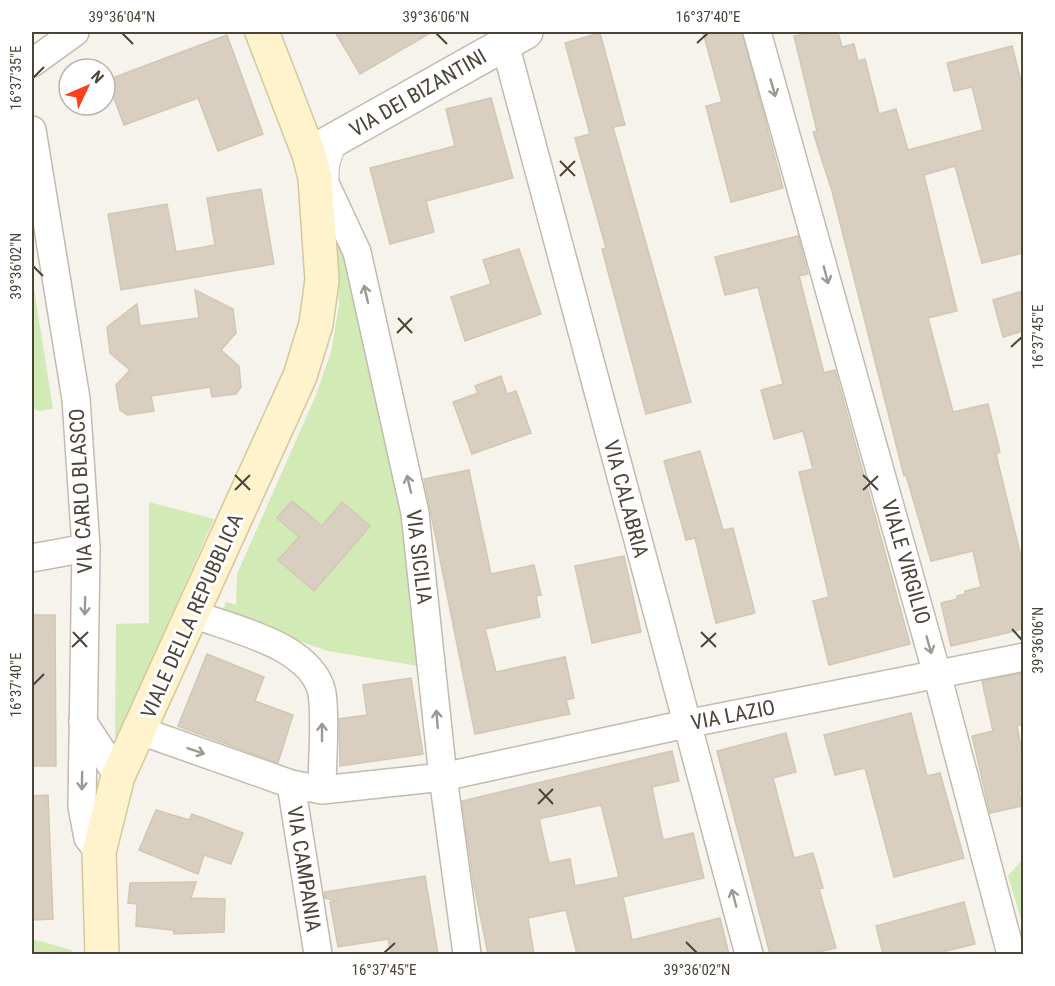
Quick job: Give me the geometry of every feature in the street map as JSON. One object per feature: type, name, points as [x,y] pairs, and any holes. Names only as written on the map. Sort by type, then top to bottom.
[{"type":"main road","name":"VIALE DELLA REPUBBLICA","points":[[102,954],[99,852],[118,776],[141,731],[300,376],[316,324],[322,280],[318,175],[262,32]]},
{"type":"street","points":[[32,63],[75,32]]},
{"type":"street","name":"VIALE VIRGILIO","points":[[757,32],[937,674],[1011,954]]},
{"type":"street","name":"VIA DEI BIZANTINI","points":[[318,175],[342,137],[516,38]]},
{"type":"street","name":"VIA CALABRIA","points":[[516,38],[686,724],[749,954]]},
{"type":"street","name":"VIA CARLO BLASCO","points":[[32,130],[76,399],[86,548],[82,806],[88,838],[99,852]]},
{"type":"street","name":"VIA SICILIA","points":[[318,175],[357,252],[415,513],[443,777],[467,954]]},
{"type":"street","points":[[32,558],[86,548]]},
{"type":"street","name":"VIA CAMPANIA","points":[[193,614],[280,646],[296,654],[308,666],[322,693],[322,790]]},
{"type":"street","name":"VIA LAZIO","points":[[141,731],[291,784],[322,790],[443,777],[686,724],[1023,657]]},
{"type":"street","points":[[83,722],[118,776]]},
{"type":"street","name":"VIA CAMPANIA","points":[[291,784],[318,954]]},
{"type":"lane","points":[[318,175],[332,165],[342,137]]},
{"type":"green space","points":[[342,243],[406,513],[419,666],[328,651],[221,615],[226,602],[236,605],[237,574],[316,395],[331,352],[339,305],[337,244]]},
{"type":"green space","points":[[32,276],[53,409],[38,411],[32,407]]},
{"type":"green space","points":[[149,502],[214,519],[115,743],[116,624],[149,623]]},
{"type":"green space","points":[[1023,859],[1023,926],[1008,876]]},
{"type":"green space","points":[[32,939],[72,950],[71,954],[32,954]]},
{"type":"building","points":[[335,32],[432,32],[360,74]]},
{"type":"building","points":[[703,32],[742,32],[783,188],[731,202],[706,106],[722,102]]},
{"type":"building","points":[[814,32],[838,32],[842,47],[854,44],[858,61],[865,59],[879,114],[896,109],[908,150],[983,130],[972,87],[954,91],[947,63],[1012,46],[1023,88],[1023,253],[982,263],[955,166],[924,175],[957,311],[928,318],[953,412],[988,404],[1000,452],[996,454],[1023,565],[1023,629],[951,646],[941,603],[957,599],[957,596],[965,594],[965,591],[981,587],[973,551],[931,561],[906,475],[904,476],[832,191],[813,132],[817,131],[794,36]]},
{"type":"building","points":[[600,33],[625,125],[613,127],[691,402],[646,414],[602,249],[606,248],[575,138],[590,134],[565,43]]},
{"type":"building","points":[[227,35],[263,134],[218,151],[198,98],[124,125],[117,106],[117,76]]},
{"type":"building","points":[[491,98],[513,178],[426,201],[434,232],[390,244],[370,168],[455,146],[446,109]]},
{"type":"building","points":[[261,189],[274,264],[121,290],[108,214],[167,204],[176,252],[215,245],[207,198]]},
{"type":"building","points":[[798,236],[808,274],[799,276],[824,373],[835,370],[910,644],[829,665],[813,601],[829,597],[799,472],[813,469],[803,431],[774,439],[761,390],[783,384],[758,287],[725,295],[715,257]]},
{"type":"building","points":[[519,249],[541,314],[465,341],[451,297],[491,284],[483,260]]},
{"type":"building","points":[[195,290],[233,309],[236,333],[221,350],[239,366],[241,387],[236,394],[212,397],[210,387],[151,396],[154,411],[127,415],[120,410],[116,385],[130,370],[110,353],[107,327],[137,304],[140,326],[199,318]]},
{"type":"building","points":[[1023,291],[1023,331],[1003,337],[993,300]]},
{"type":"building","points":[[501,376],[507,394],[516,391],[531,433],[472,454],[453,402],[478,393],[475,386]]},
{"type":"building","points":[[700,451],[723,530],[733,528],[755,613],[716,623],[695,538],[686,540],[664,461]]},
{"type":"building","points":[[469,470],[491,574],[534,565],[541,595],[536,596],[540,617],[485,629],[496,672],[565,657],[574,698],[566,700],[570,714],[475,734],[424,479]]},
{"type":"building","points":[[292,501],[322,526],[342,502],[370,526],[314,591],[278,560],[299,537],[277,518]]},
{"type":"building","points":[[624,556],[641,632],[592,643],[575,566]]},
{"type":"building","points":[[32,615],[55,615],[56,766],[32,766]]},
{"type":"building","points":[[207,654],[264,677],[255,701],[293,715],[278,763],[178,726]]},
{"type":"building","points":[[1023,673],[1023,724],[1017,726],[1023,756],[1023,790],[1019,791],[1022,806],[990,813],[972,736],[993,731],[982,681]]},
{"type":"building","points":[[411,678],[423,754],[340,766],[339,719],[367,715],[363,685]]},
{"type":"building","points":[[911,713],[927,776],[940,773],[964,858],[894,877],[865,768],[835,775],[824,735]]},
{"type":"building","points":[[786,733],[796,772],[773,778],[794,858],[813,853],[823,888],[819,889],[836,948],[810,954],[770,954],[717,751]]},
{"type":"building","points":[[672,751],[679,781],[652,787],[663,840],[693,833],[704,878],[623,897],[632,940],[720,918],[729,954],[577,954],[566,910],[528,918],[534,954],[488,954],[474,885],[462,801]],"holes":[[[601,805],[619,877],[575,886],[570,859],[549,863],[539,819]]]},
{"type":"building","points":[[48,795],[53,919],[32,920],[32,796]]},
{"type":"building","points":[[156,810],[189,820],[192,814],[243,833],[231,864],[204,855],[198,874],[139,850]]},
{"type":"building","points":[[425,876],[438,954],[391,954],[388,939],[338,947],[330,902],[338,902],[325,898],[324,892]]},
{"type":"building","points":[[196,882],[191,898],[225,899],[224,932],[174,934],[173,930],[136,926],[137,904],[128,903],[130,883]]},
{"type":"building","points":[[964,902],[975,944],[934,954],[883,954],[876,926]]}]
